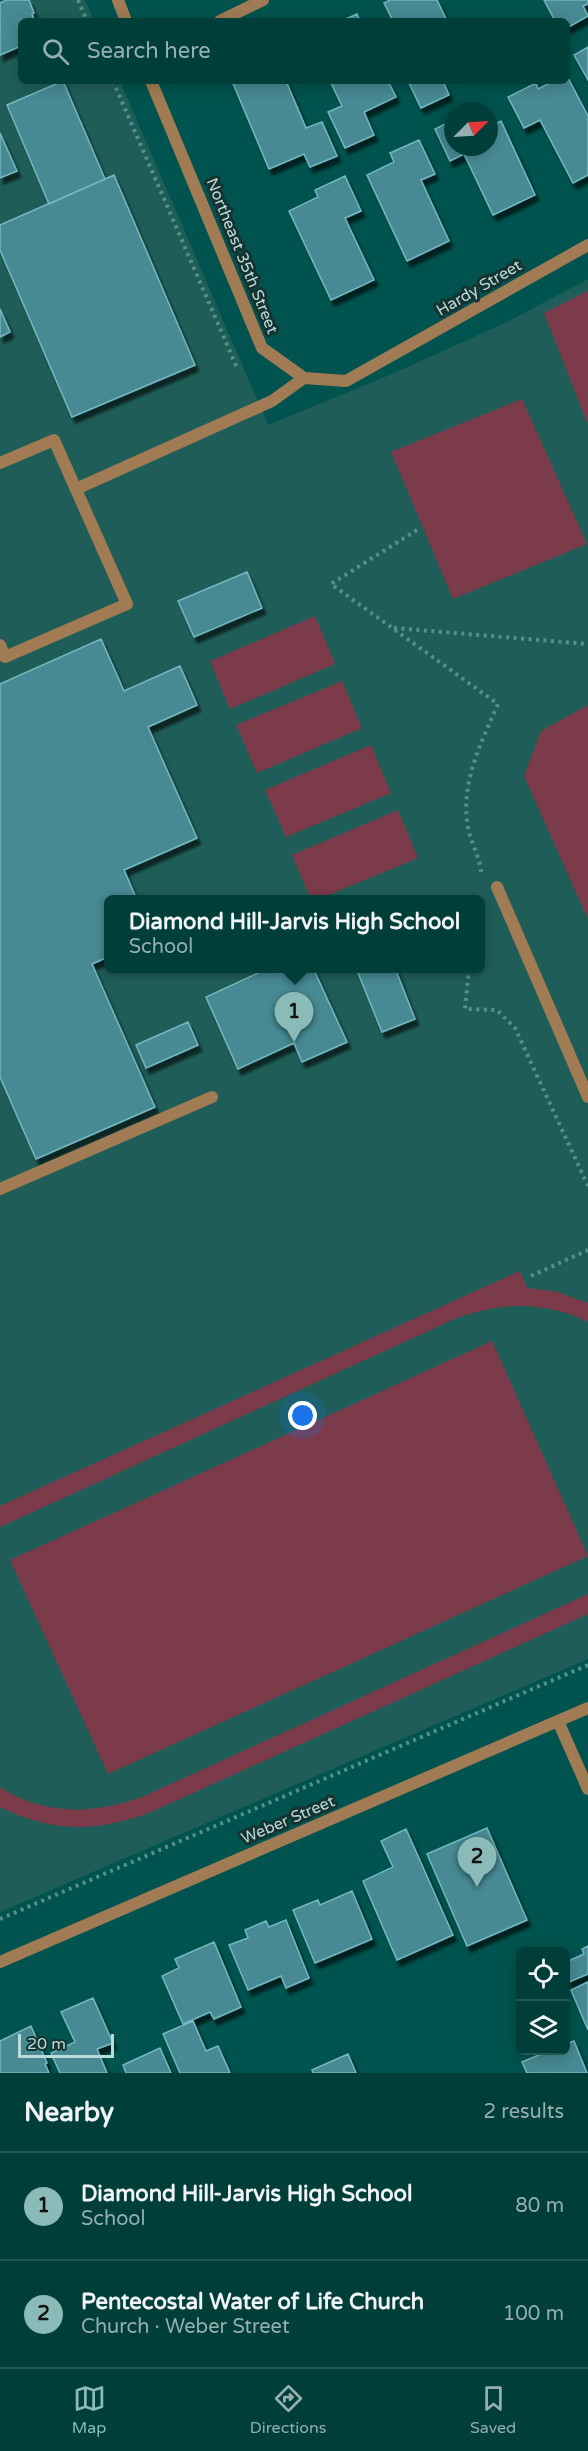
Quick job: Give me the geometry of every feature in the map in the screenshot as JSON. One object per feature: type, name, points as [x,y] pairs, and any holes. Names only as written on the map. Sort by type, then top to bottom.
[{"type":"street","points":[[118,0],[125,18]]},
{"type":"street","points":[[226,18],[263,0]]},
{"type":"street","name":"Northeast 35th Street","points":[[152,84],[262,348],[304,378]]},
{"type":"street","name":"Hardy Street","points":[[304,378],[346,381],[588,245]]},
{"type":"street","points":[[76,489],[272,401],[304,378]]},
{"type":"street","points":[[0,463],[54,440],[126,604],[5,657],[0,645]]},
{"type":"street","points":[[497,887],[588,1097]]},
{"type":"street","points":[[0,1189],[212,1097]]},
{"type":"street","name":"Weber Street","points":[[0,1962],[588,1708]]},
{"type":"street","points":[[558,1721],[588,1789]]},
{"type":"path","points":[[78,0],[86,18]]},
{"type":"path","points":[[114,84],[238,370]]},
{"type":"path","points":[[417,530],[331,585],[498,704],[477,752],[467,789],[468,828],[481,869],[480,879]]},
{"type":"path","points":[[392,628],[588,644]]},
{"type":"path","points":[[469,973],[465,1009],[497,1010],[515,1028],[588,1186]]},
{"type":"path","points":[[531,1276],[588,1250]]},
{"type":"path","points":[[0,1919],[588,1665]]},
{"type":"shaded area","points":[[0,0],[85,0],[93,18],[18,18],[18,84],[121,84],[268,425],[392,374],[507,322],[588,279],[588,1659],[0,1912]]},
{"type":"shaded area","points":[[588,291],[588,425],[544,313]]},
{"type":"shaded area","points":[[522,399],[587,544],[453,599],[391,452]]},
{"type":"shaded area","points":[[315,616],[335,664],[230,709],[210,661]]},
{"type":"shaded area","points":[[342,681],[362,728],[257,773],[236,725]]},
{"type":"shaded area","points":[[588,705],[588,919],[524,776],[541,731]]},
{"type":"shaded area","points":[[371,745],[391,793],[286,837],[265,790]]},
{"type":"shaded area","points":[[398,810],[418,858],[329,895],[309,895],[292,855]]},
{"type":"shaded area","points":[[520,1271],[527,1288],[554,1291],[588,1303],[588,1322],[555,1310],[522,1306],[490,1309],[457,1318],[0,1527],[0,1506]]},
{"type":"shaded area","points":[[492,1341],[588,1556],[108,1774],[10,1560]]},
{"type":"shaded area","points":[[588,1594],[588,1614],[149,1813],[111,1824],[74,1827],[38,1822],[0,1807],[0,1787],[34,1803],[70,1809],[106,1807],[142,1797]]},
{"type":"building","points":[[7,0],[29,0],[34,13],[32,14],[34,18],[18,18],[18,47],[0,55],[0,3]]},
{"type":"building","points":[[390,0],[437,0],[446,18],[392,18],[384,3]]},
{"type":"building","points":[[544,0],[588,0],[588,4],[583,6],[588,16],[570,26],[570,18],[553,18]]},
{"type":"building","points":[[588,47],[588,80],[574,55]]},
{"type":"building","points":[[570,82],[588,116],[588,175],[573,183],[540,120],[524,128],[508,97],[534,84],[536,84],[538,89],[548,84],[570,84]]},
{"type":"building","points":[[56,84],[64,84],[105,179],[49,204],[7,105]]},
{"type":"building","points":[[233,84],[287,84],[306,128],[322,122],[337,156],[310,167],[304,154],[269,169]]},
{"type":"building","points":[[331,84],[390,84],[396,97],[364,112],[374,135],[345,148],[328,112],[342,106]]},
{"type":"building","points":[[409,84],[444,84],[449,95],[421,108]]},
{"type":"building","points":[[501,121],[535,195],[493,215],[465,156],[498,156],[498,122]]},
{"type":"building","points":[[444,124],[444,148],[435,129]]},
{"type":"building","points":[[0,133],[17,171],[0,178]]},
{"type":"building","points":[[419,140],[435,174],[421,180],[449,241],[407,261],[367,175],[394,162],[390,153]]},
{"type":"building","points":[[448,156],[460,156],[450,161]]},
{"type":"building","points":[[114,175],[195,365],[72,417],[0,250],[0,225]]},
{"type":"building","points":[[345,176],[361,211],[345,218],[374,280],[331,300],[289,211],[318,197],[315,190]]},
{"type":"building","points":[[0,309],[10,332],[0,337]]},
{"type":"building","points":[[247,572],[262,608],[194,637],[178,601]]},
{"type":"building","points":[[101,639],[124,691],[180,666],[197,705],[148,727],[197,838],[124,870],[135,895],[104,895],[104,959],[92,964],[155,1107],[36,1159],[0,1077],[0,684]]},
{"type":"building","points":[[258,973],[315,973],[347,1042],[302,1062],[294,1043],[238,1069],[206,997]]},
{"type":"building","points":[[358,973],[397,973],[415,1019],[382,1032]]},
{"type":"building","points":[[188,1022],[198,1045],[146,1068],[136,1045]]},
{"type":"building","points":[[487,1828],[527,1920],[467,1946],[427,1854]]},
{"type":"building","points":[[406,1829],[453,1935],[397,1960],[363,1881],[393,1867],[381,1841]]},
{"type":"building","points":[[352,1891],[372,1939],[315,1963],[293,1910],[318,1900],[320,1905]]},
{"type":"building","points":[[286,1920],[309,1978],[286,1988],[281,1976],[248,1990],[229,1945],[248,1938],[245,1930],[266,1921],[269,1927]]},
{"type":"building","points":[[214,1942],[241,2007],[214,2019],[210,2012],[183,2024],[162,1976],[179,1968],[175,1959]]},
{"type":"building","points":[[588,1946],[588,1974],[570,1982],[570,1960],[584,1954],[582,1949]]},
{"type":"building","points":[[588,1982],[588,2030],[571,1990]]},
{"type":"building","points":[[93,1998],[113,2043],[97,2049],[107,2073],[60,2073],[51,2053],[75,2042],[61,2012]]},
{"type":"building","points":[[193,2021],[206,2051],[218,2046],[230,2073],[180,2073],[163,2034]]},
{"type":"building","points":[[31,2026],[49,2073],[0,2073],[0,2041]]},
{"type":"building","points":[[574,2041],[587,2073],[527,2073],[522,2062],[539,2055],[570,2055],[570,2042]]},
{"type":"building","points":[[160,2048],[171,2073],[126,2073],[123,2065]]},
{"type":"building","points":[[348,2054],[356,2073],[313,2073],[312,2070]]},
{"type":"place","name":"Diamond Hill-Jarvis High School","points":[[294,1042]]},
{"type":"place","name":"Pentecostal Water of Life Church","points":[[477,1887]]}]
